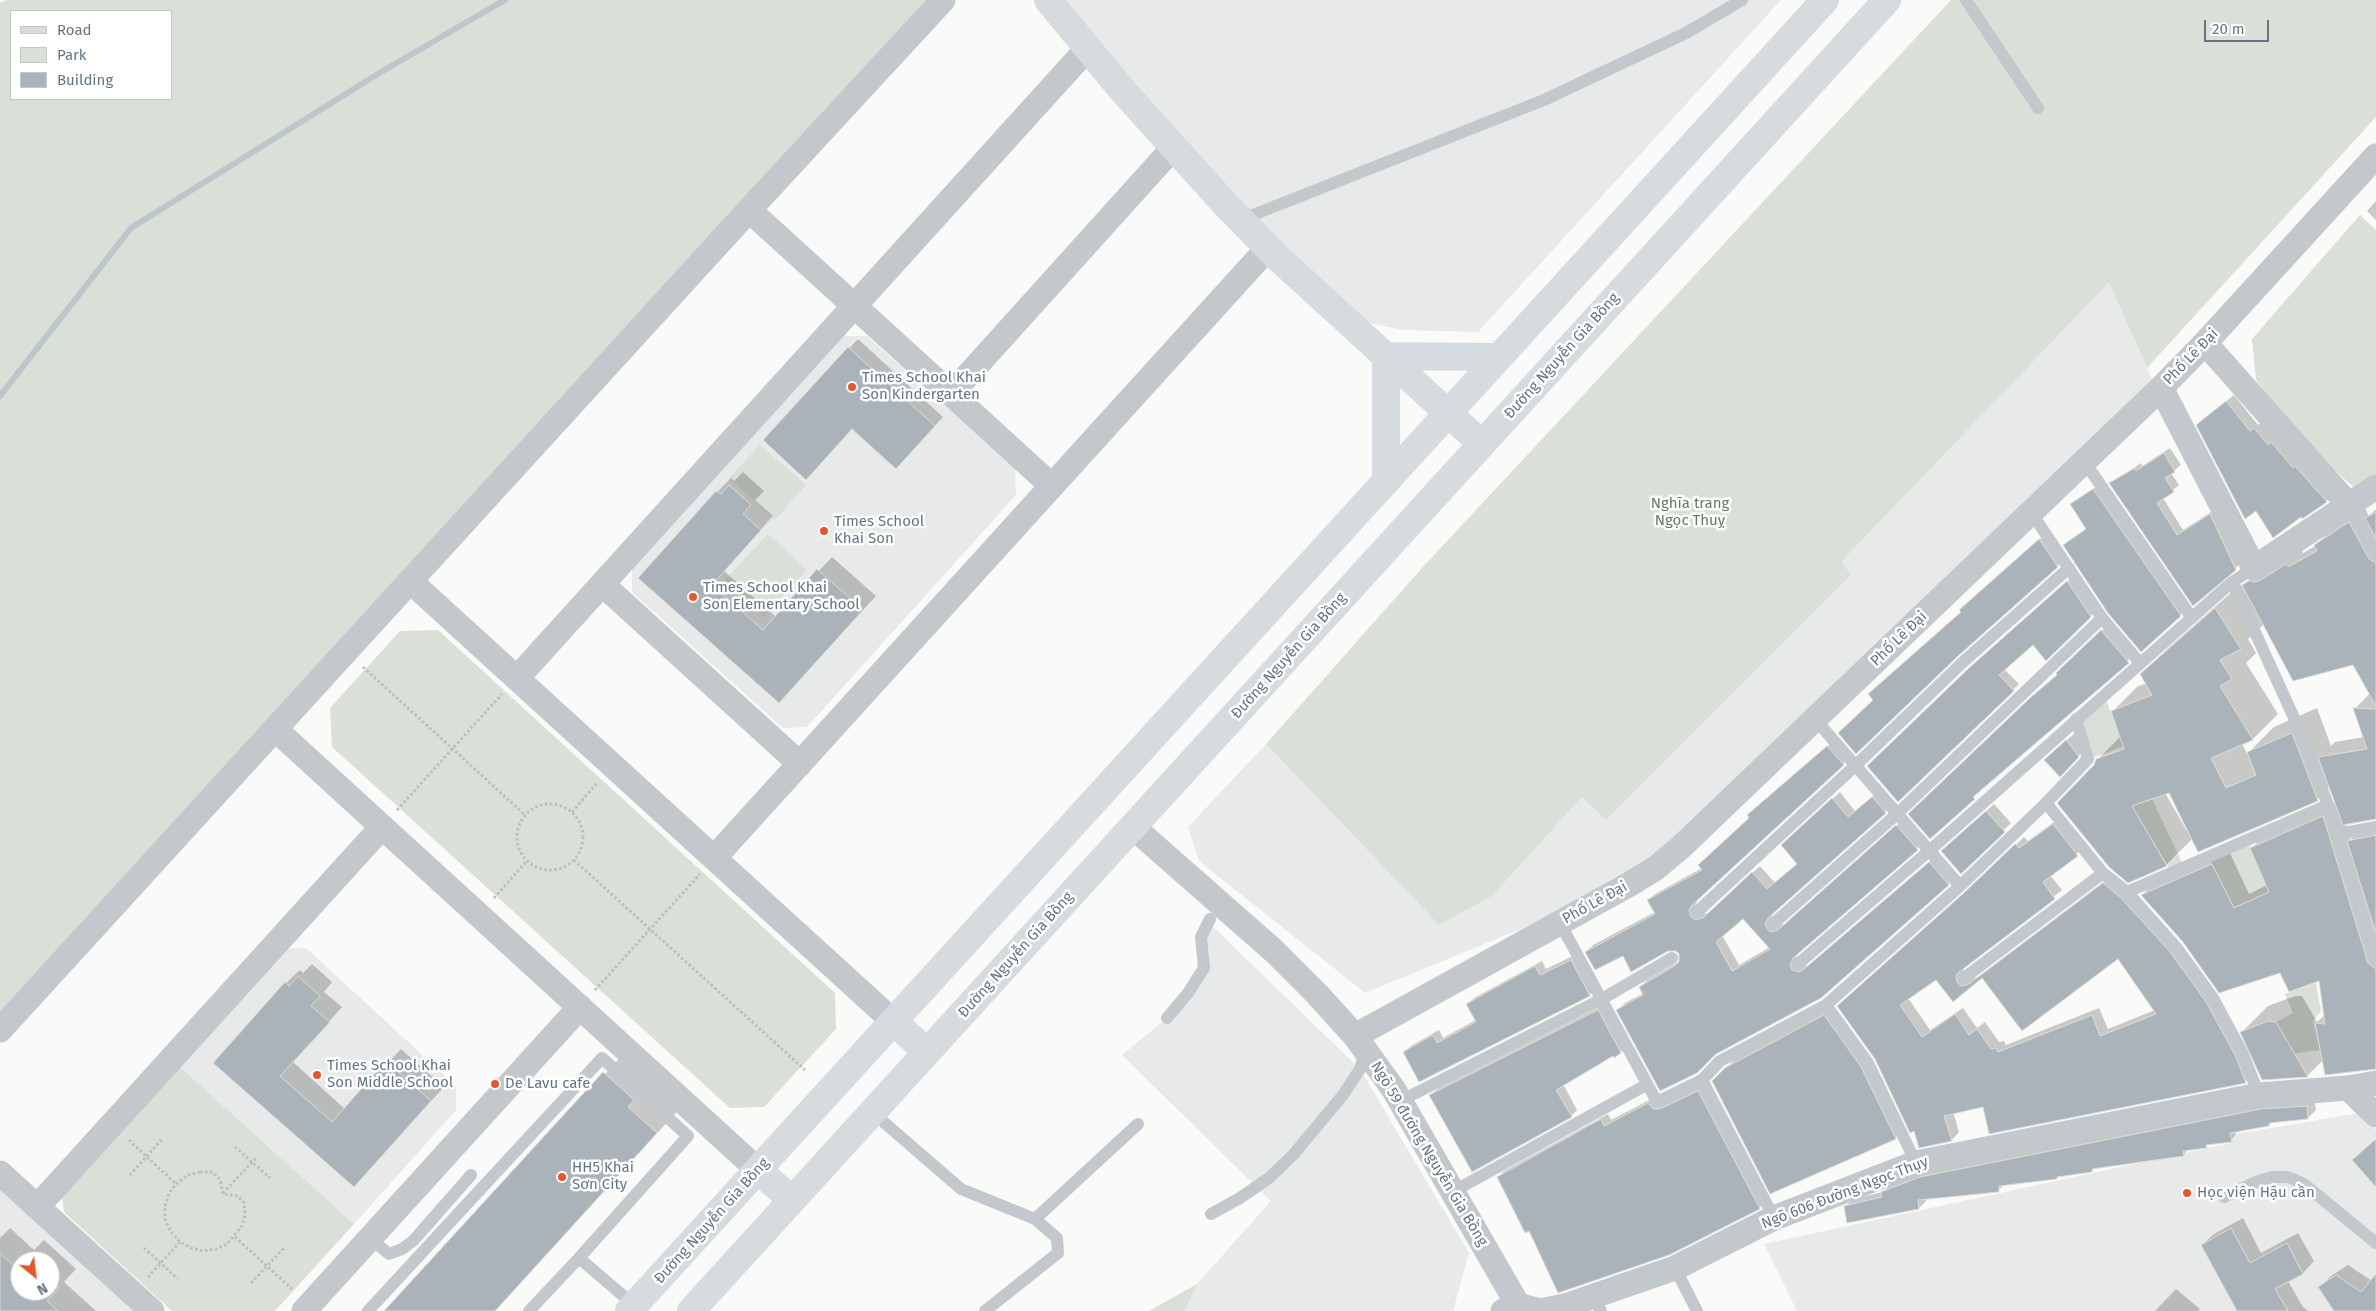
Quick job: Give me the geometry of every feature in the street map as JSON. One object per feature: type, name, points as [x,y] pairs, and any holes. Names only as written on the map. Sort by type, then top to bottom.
[{"type":"main road","points":[[1048,0],[1173,148],[1240,220],[1268,248],[1482,444]]},
{"type":"main road","name":"Đường Nguyễn Gia Bồng","points":[[632,1308],[1825,0]]},
{"type":"main road","name":"Đường Nguyễn Gia Bồng","points":[[691,1311],[1887,0]]},
{"type":"main road","points":[[1386,356],[1499,357]]},
{"type":"main road","points":[[1386,356],[1386,481]]},
{"type":"main road","points":[[894,1022],[927,1052]]},
{"type":"main road","points":[[758,1170],[792,1200]]},
{"type":"street","points":[[0,1030],[943,0]]},
{"type":"street","points":[[517,678],[1088,48]]},
{"type":"street","points":[[950,394],[1173,148]]},
{"type":"street","name":"Phố Lê Đại","points":[[1361,1043],[1560,923],[1630,884],[1681,847],[2161,388],[2206,343],[2376,156]]},
{"type":"street","points":[[749,210],[1052,486]]},
{"type":"street","points":[[714,858],[1268,248]]},
{"type":"street","points":[[2206,343],[2349,505]]},
{"type":"street","points":[[2161,388],[2254,568],[2376,487]]},
{"type":"street","points":[[410,581],[894,1022]]},
{"type":"street","points":[[602,584],[800,764]]},
{"type":"street","points":[[275,729],[758,1170]]},
{"type":"street","points":[[37,1207],[382,827]]},
{"type":"street","name":"Ngõ 59 đường Nguyễn Gia Bồng","points":[[1133,827],[1280,956],[1361,1043],[1400,1101],[1454,1191],[1511,1308]]},
{"type":"street","points":[[307,1308],[580,1007]]},
{"type":"street","name":"Ngõ 606 Đường Ngọc Thụy","points":[[1511,1308],[1540,1311],[1597,1304],[1675,1268],[1774,1218],[1916,1163],[2259,1095],[2348,1088],[2376,1083]]},
{"type":"street","points":[[2348,1088],[2376,1115]]},
{"type":"street","points":[[0,1173],[152,1311]]},
{"type":"lane","points":[[1240,220],[1544,100],[1686,32],[1742,0]]},
{"type":"lane","points":[[1966,0],[2038,108]]},
{"type":"lane","points":[[2084,461],[2192,618]]},
{"type":"lane","points":[[2349,505],[2376,555]]},
{"type":"lane","points":[[2032,512],[2102,618],[2140,663]]},
{"type":"lane","points":[[1697,912],[1856,765],[1963,662],[2068,568]]},
{"type":"lane","points":[[1798,964],[1929,851],[2232,582],[2254,568]]},
{"type":"lane","points":[[2232,582],[2296,722],[2328,805],[2376,961]]},
{"type":"lane","points":[[1773,924],[1898,813],[2102,618]]},
{"type":"lane","points":[[1815,719],[1960,886]]},
{"type":"lane","points":[[1560,923],[1646,1085],[1657,1102],[1702,1080],[1720,1061],[1826,1006],[1960,886],[2046,803],[2088,759],[2076,719]]},
{"type":"lane","points":[[2046,803],[2103,874],[2127,892],[2176,947],[2213,998],[2242,1052],[2259,1095]]},
{"type":"lane","points":[[2127,892],[2328,805]]},
{"type":"lane","points":[[2338,834],[2376,827]]},
{"type":"lane","points":[[1964,978],[2103,874]]},
{"type":"lane","points":[[1167,1018],[1188,993],[1204,968],[1200,936],[1210,919]]},
{"type":"lane","points":[[1400,1101],[1602,999],[1672,958]]},
{"type":"lane","points":[[1826,1006],[1868,1063],[1916,1163]]},
{"type":"lane","points":[[1211,1214],[1240,1198],[1269,1178],[1293,1155],[1343,1095],[1360,1070],[1361,1043]]},
{"type":"lane","points":[[368,1311],[602,1058],[688,1136],[529,1311]]},
{"type":"lane","points":[[1702,1080],[1774,1218]]},
{"type":"lane","points":[[1454,1191],[1646,1085]]},
{"type":"lane","points":[[872,1112],[961,1188],[1035,1219],[1057,1238],[1058,1253],[985,1311]]},
{"type":"lane","points":[[1035,1219],[1138,1124]]},
{"type":"lane","points":[[389,1254],[396,1252],[413,1241],[472,1175]]},
{"type":"lane","points":[[2224,1197],[2256,1182],[2272,1177],[2288,1176],[2304,1184],[2376,1243]]},
{"type":"lane","points":[[370,1238],[407,1269]]},
{"type":"lane","points":[[579,1258],[632,1308]]},
{"type":"lane","points":[[1675,1268],[1697,1311]]},
{"type":"path","points":[[346,652],[525,815]]},
{"type":"path","points":[[382,827],[517,678]]},
{"type":"path","points":[[572,812],[613,766]]},
{"type":"path","points":[[548,804],[563,806],[572,812],[579,820],[583,830],[580,851],[574,860],[566,866],[546,870],[535,867],[527,861],[517,844],[518,828],[525,815],[533,808],[548,804]]},
{"type":"path","points":[[580,1007],[714,858]]},
{"type":"path","points":[[574,860],[805,1070]]},
{"type":"path","points":[[478,914],[527,861]]},
{"type":"path","points":[[112,1125],[176,1184]]},
{"type":"path","points":[[130,1175],[163,1138]]},
{"type":"path","points":[[235,1147],[270,1178]]},
{"type":"path","points":[[223,1194],[257,1157]]},
{"type":"path","points":[[212,1172],[220,1179],[223,1194],[238,1196],[244,1203],[245,1215],[242,1226],[235,1237],[227,1244],[216,1249],[203,1251],[191,1248],[180,1242],[171,1232],[166,1220],[165,1206],[169,1193],[176,1184],[188,1175],[212,1172]]},
{"type":"path","points":[[235,1237],[267,1266],[307,1308]]},
{"type":"path","points":[[132,1294],[180,1242]]},
{"type":"path","points":[[144,1248],[178,1279]]},
{"type":"path","points":[[251,1284],[284,1248]]},
{"type":"shaded area","points":[[1051,0],[1781,0],[1478,332],[1405,330],[1341,318]]},
{"type":"shaded area","points":[[2109,281],[2155,387],[1630,884],[1365,993],[1199,861],[1188,827],[1266,744],[1439,925],[1492,896],[1583,796],[1605,819],[1851,575],[1840,563]]},
{"type":"shaded area","name":"Times School Khai Son","points":[[842,336],[867,336],[1015,469],[1016,495],[807,727],[783,728],[632,592],[632,567]]},
{"type":"shaded area","points":[[1208,922],[1360,1069],[1469,1253],[1453,1311],[1185,1311],[1197,1284],[1271,1201],[1122,1055],[1167,1018],[1204,968]]},
{"type":"shaded area","name":"Times School Khai Son Middle School","points":[[306,948],[456,1086],[456,1110],[354,1224],[178,1065],[283,949]]},
{"type":"shaded area","name":"Học viện Hậu cần","points":[[2359,1113],[2376,1130],[2376,1311],[1797,1311],[1764,1244],[2232,1143],[2231,1135]]},
{"type":"shaded area","points":[[0,1187],[137,1311],[0,1311]]},
{"type":"green space","points":[[6,0],[931,0],[0,1025],[0,3]]},
{"type":"green space","name":"Nghĩa trang Ngọc Thuỵ","points":[[1951,0],[2376,0],[2376,117],[2147,368],[2109,282],[1841,562],[1851,575],[1606,820],[1582,797],[1492,896],[1439,925],[1266,744],[1422,568]]},
{"type":"green space","points":[[2360,215],[2376,230],[2376,483],[2362,495],[2301,439],[2256,380],[2252,339]]},
{"type":"green space","points":[[760,445],[806,485],[775,520],[729,478]]},
{"type":"green space","points":[[768,534],[807,570],[764,617],[724,581]]},
{"type":"green space","points":[[438,630],[835,993],[836,1029],[764,1107],[730,1108],[332,747],[330,708],[400,631]]},
{"type":"green space","points":[[2104,695],[2124,746],[2092,758],[2079,717]]},
{"type":"green space","points":[[2152,799],[2184,867],[2172,873],[2132,806]]},
{"type":"green space","points":[[2249,845],[2269,892],[2233,908],[2211,861]]},
{"type":"green space","points":[[2316,983],[2321,1011],[2313,1021],[2320,1050],[2284,1055],[2288,1043],[2276,1022],[2293,1013],[2285,994]]},
{"type":"green space","points":[[178,1065],[354,1224],[275,1311],[172,1311],[64,1212],[62,1196]]},
{"type":"green space","points":[[1197,1284],[1185,1311],[1149,1311]]},
{"type":"building","name":"Times School Khai Son Kindergarten","points":[[848,347],[935,426],[896,469],[852,429],[806,480],[763,440]]},
{"type":"building","points":[[2226,401],[2250,431],[2254,428],[2268,445],[2271,442],[2293,468],[2295,466],[2327,502],[2302,519],[2301,517],[2273,538],[2256,511],[2245,519],[2196,425]]},
{"type":"building","points":[[2164,453],[2175,472],[2165,478],[2174,492],[2157,503],[2177,535],[2210,514],[2236,570],[2193,606],[2109,483],[2135,468],[2136,471]]},
{"type":"building","name":"Times School Khai Son Elementary School","points":[[729,485],[751,505],[743,514],[761,530],[712,585],[763,630],[817,569],[863,610],[779,703],[638,578],[716,491],[721,494]]},
{"type":"building","points":[[2093,489],[2181,616],[2141,652],[2108,613],[2063,545],[2086,529],[2070,504]]},
{"type":"building","points":[[2376,512],[2376,538],[2365,518]]},
{"type":"building","points":[[2349,522],[2369,559],[2376,563],[2376,706],[2353,665],[2293,681],[2242,585],[2249,581],[2261,580],[2286,564],[2288,567],[2317,551],[2314,545]]},
{"type":"building","points":[[2039,539],[2058,567],[1958,656],[1856,754],[1838,733],[1873,700],[1868,694],[1961,612],[1959,610]]},
{"type":"building","points":[[2067,581],[2091,617],[2046,661],[2033,645],[1999,675],[2014,691],[1898,802],[1867,766],[1969,668]]},
{"type":"building","points":[[2215,608],[2241,649],[2220,660],[2232,679],[2220,686],[2253,740],[2211,758],[2226,788],[2256,775],[2247,752],[2292,733],[2318,801],[2198,852],[2169,793],[2132,806],[2167,866],[2128,883],[2109,867],[2057,803],[2094,765],[2096,759],[2124,749],[2111,711],[2152,695],[2140,674]]},
{"type":"building","points":[[2101,630],[2129,663],[1973,797],[1975,799],[1930,839],[1908,814],[2030,698],[2057,675],[2056,673]]},
{"type":"building","points":[[2353,708],[2376,709],[2376,819],[2343,825],[2318,757],[2367,749]]},
{"type":"building","points":[[2066,740],[2079,757],[2060,777],[2044,760]]},
{"type":"building","points":[[1827,746],[1844,765],[1691,906],[1689,910],[1691,917],[1695,920],[1703,918],[1752,872],[1767,889],[1797,864],[1781,845],[1832,798],[1848,817],[1872,797],[1886,813],[1768,918],[1765,925],[1770,932],[1778,930],[1896,825],[1918,850],[1793,958],[1790,965],[1792,970],[1799,972],[1803,970],[1929,862],[1949,885],[1821,998],[1716,1054],[1697,1073],[1660,1091],[1616,1010],[1643,995],[1639,987],[1676,965],[1679,962],[1679,954],[1676,951],[1668,951],[1631,972],[1623,956],[1595,970],[1585,952],[1655,914],[1647,900],[1702,870],[1698,865],[1749,818],[1747,815]],"holes":[[[1743,919],[1770,949],[1732,971],[1716,942]]]},
{"type":"building","points":[[1986,811],[2005,832],[1961,874],[1941,851]]},
{"type":"building","points":[[2323,816],[2368,963],[2376,969],[2376,1069],[2325,1075],[2315,1023],[2325,1024],[2319,981],[2289,992],[2280,973],[2219,993],[2183,942],[2141,895],[2212,864],[2234,908],[2269,892],[2250,848]]},
{"type":"building","points":[[2053,824],[2078,856],[2043,882],[2055,899],[1959,972],[1956,975],[1957,982],[1961,986],[1969,984],[2103,883],[2121,898],[2170,952],[2206,1002],[2235,1055],[2246,1083],[1989,1134],[1983,1107],[1944,1116],[1952,1141],[1919,1148],[1914,1131],[1910,1133],[1875,1059],[1837,1006],[1965,892],[2015,844],[2019,848]],"holes":[[[2118,959],[2156,1014],[2100,1036],[2092,1015],[1998,1052],[1996,1048],[1991,1049],[1977,1029],[1969,1035],[1955,1014],[1922,1037],[1900,1005],[1936,980],[1953,1002],[1982,978],[2022,1031]]]},
{"type":"building","points":[[2376,835],[2376,933],[2347,841]]},
{"type":"building","points":[[1571,960],[1590,996],[1419,1082],[1403,1052],[1433,1035],[1437,1043],[1476,1022],[1466,1004],[1535,966],[1540,975]]},
{"type":"building","name":"Times School Khai Son Middle School","points":[[298,976],[320,996],[311,1006],[330,1022],[280,1076],[332,1122],[386,1061],[431,1101],[354,1187],[213,1063],[285,982],[289,986]]},
{"type":"building","points":[[1598,1010],[1621,1053],[1556,1090],[1572,1117],[1472,1172],[1429,1095]]},
{"type":"building","points":[[1824,1015],[1861,1067],[1896,1139],[1770,1194],[1712,1081],[1725,1068]]},
{"type":"building","points":[[2268,1021],[2276,1022],[2308,1077],[2262,1080],[2240,1032]]},
{"type":"building","name":"HH5 Khai Sơn City","points":[[603,1072],[634,1100],[628,1107],[657,1133],[495,1311],[384,1311]]},
{"type":"building","points":[[1698,1091],[1760,1209],[1669,1255],[1558,1293],[1529,1231],[1525,1233],[1497,1177],[1601,1119],[1604,1126],[1648,1103],[1653,1109],[1660,1109]]},
{"type":"building","points":[[2307,1106],[2308,1119],[2269,1123],[2269,1126],[2230,1133],[2232,1142],[2206,1145],[2207,1148],[2183,1151],[2184,1156],[2092,1169],[2092,1172],[2057,1177],[2057,1179],[1999,1186],[1999,1192],[1918,1200],[1919,1209],[1847,1223],[1844,1206],[1882,1197],[1881,1192],[1920,1177],[2261,1109]]},
{"type":"building","points":[[2376,1139],[2376,1187],[2352,1160]]},
{"type":"building","points":[[2231,1228],[2250,1263],[2287,1243],[2303,1274],[2275,1289],[2288,1311],[2237,1311],[2201,1245]]},
{"type":"building","points":[[0,1253],[10,1262],[10,1301],[47,1301],[58,1311],[0,1311]]},
{"type":"building","points":[[2376,1274],[2376,1311],[2334,1311],[2318,1287],[2336,1275],[2361,1292]]},
{"type":"waterway","points":[[0,396],[131,228],[381,72],[505,0]]},
{"type":"place","name":"Times School Khai Son Kindergarten","points":[[852,387]]},
{"type":"place","name":"Times School Khai Son","points":[[824,531]]},
{"type":"place","name":"Times School Khai Son Elementary School","points":[[693,597]]},
{"type":"place","name":"Times School Khai Son Middle School","points":[[317,1075]]},
{"type":"place","name":"De Lavu cafe","points":[[495,1084]]},
{"type":"place","name":"HH5 Khai Sơn City","points":[[562,1177]]},
{"type":"place","name":"Học viện Hậu cần","points":[[2187,1193]]}]
